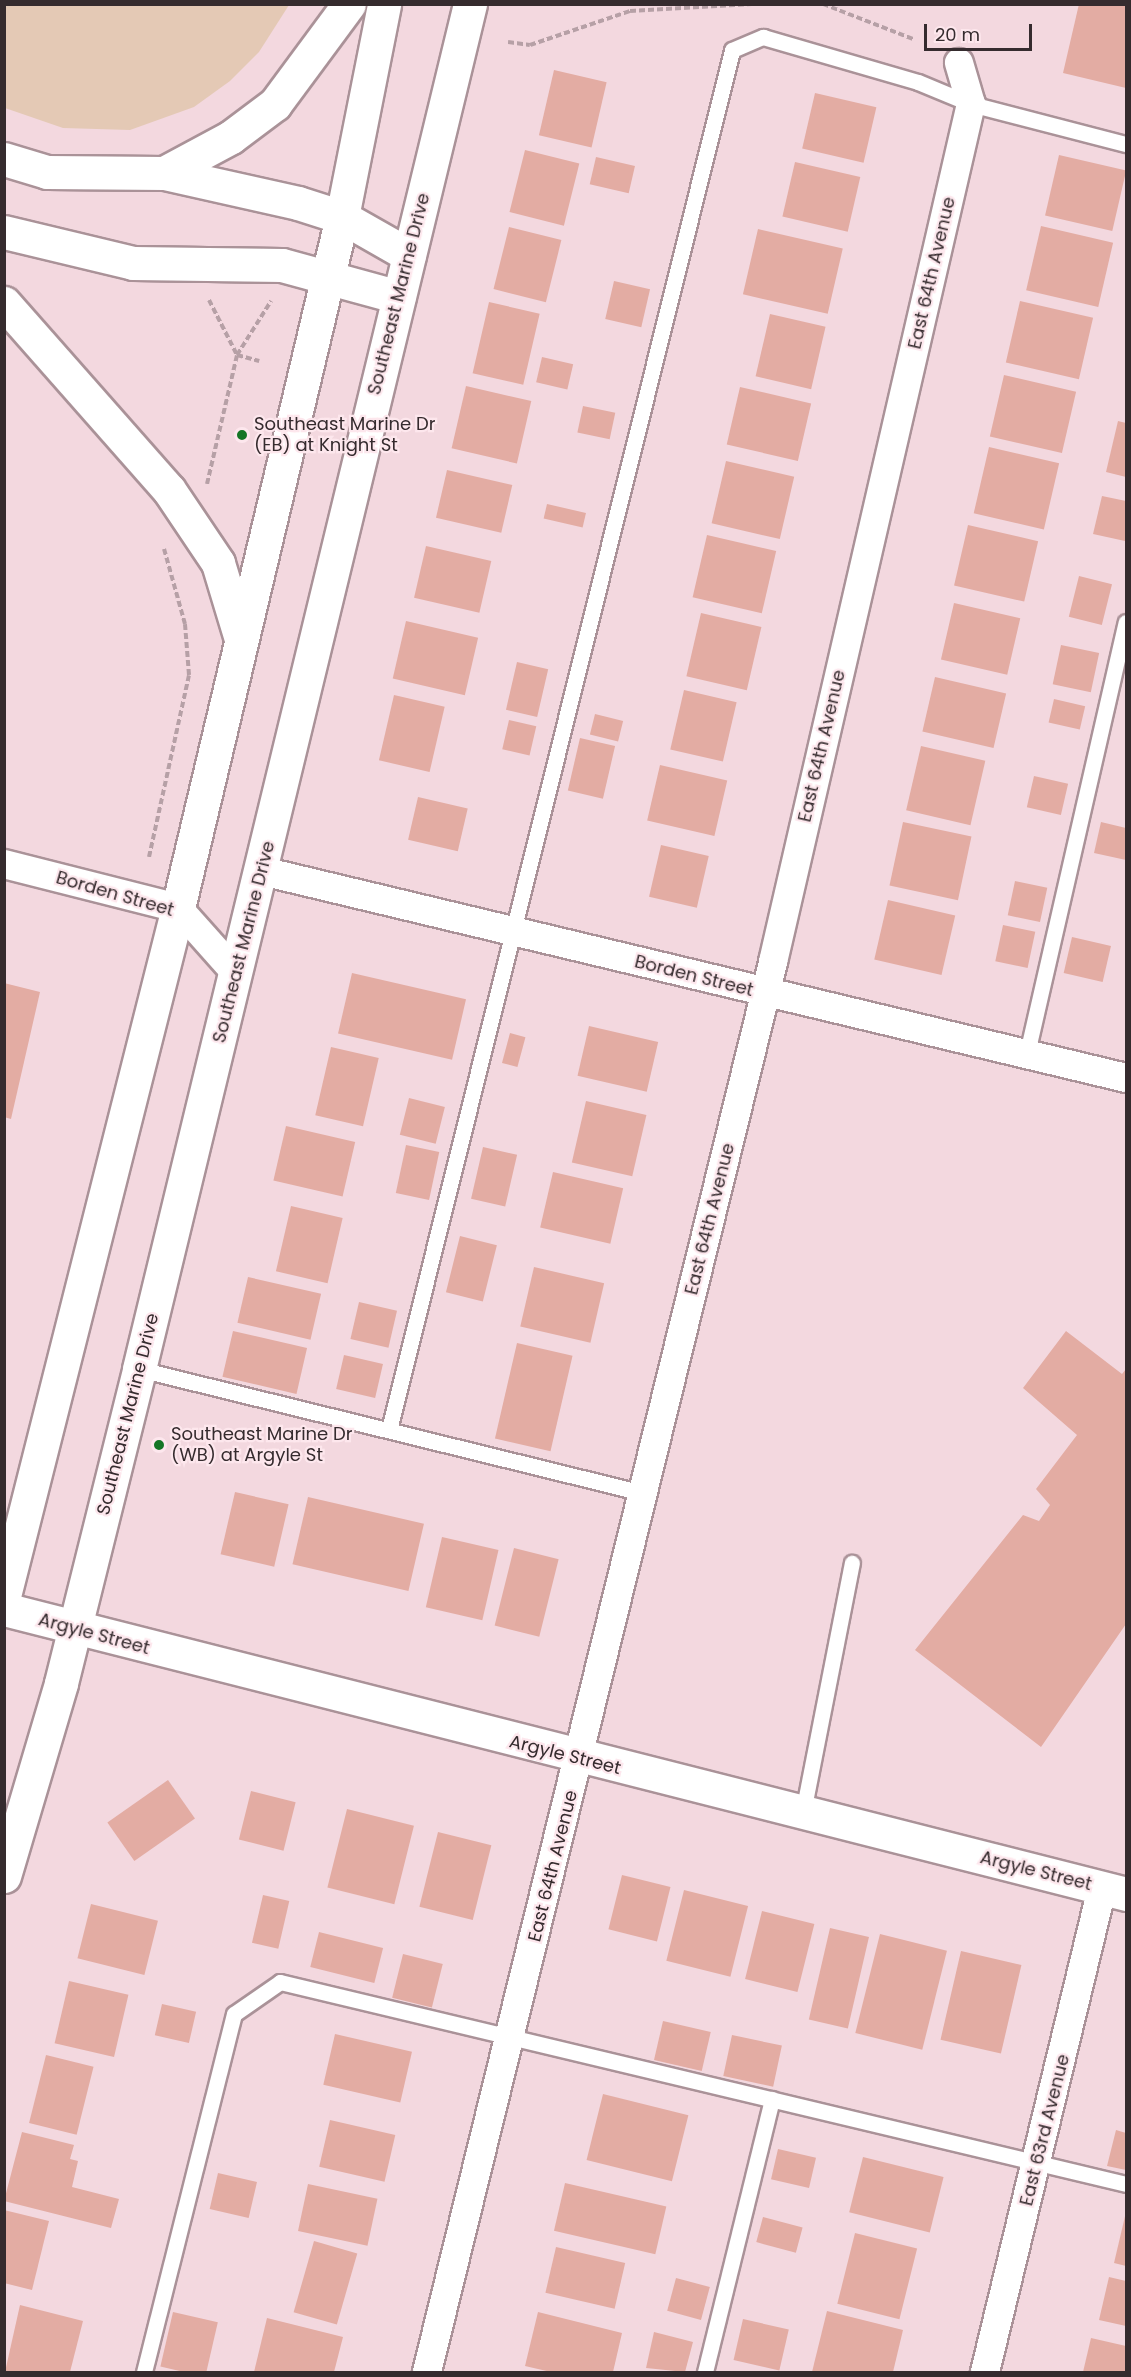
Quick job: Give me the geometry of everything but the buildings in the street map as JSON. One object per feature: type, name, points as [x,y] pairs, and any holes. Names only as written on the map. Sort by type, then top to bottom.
[{"type":"main road","points":[[164,173],[231,137],[275,104],[350,4]]},
{"type":"main road","points":[[4,1596],[178,908],[240,636],[342,218],[384,4]]},
{"type":"main road","name":"Southeast Marine Drive","points":[[4,1876],[75,1629],[262,871],[470,4]]},
{"type":"main road","points":[[4,159],[47,172],[164,173],[342,218],[409,255]]},
{"type":"main road","points":[[4,232],[133,263],[282,265],[399,297]]},
{"type":"main road","points":[[4,303],[169,490],[218,563],[240,636]]},
{"type":"main road","name":"Argyle Street","points":[[4,1609],[579,1759],[803,1812],[1114,1891]]},
{"type":"street","points":[[958,63],[971,104]]},
{"type":"street","name":"East 64th Avenue","points":[[427,2373],[765,993],[971,104]]},
{"type":"street","name":"Borden Street","points":[[4,864],[178,908],[236,973]]},
{"type":"street","name":"Borden Street","points":[[262,871],[1126,1078]]},
{"type":"street","name":"East 63rd Avenue","points":[[985,2373],[1038,2163],[1114,1891]]},
{"type":"lane","points":[[389,1430],[732,50],[744,40],[763,37],[918,82],[971,104],[1126,144]]},
{"type":"lane","points":[[1027,1053],[1126,622]]},
{"type":"lane","points":[[139,1369],[643,1493]]},
{"type":"lane","points":[[803,1812],[852,1563]]},
{"type":"lane","points":[[144,2373],[234,2014],[280,1982],[511,2035],[1126,2184]]},
{"type":"lane","points":[[705,2373],[772,2099]]},
{"type":"path","points":[[508,42],[530,45],[630,11],[752,4]]},
{"type":"path","points":[[823,4],[913,39]]},
{"type":"path","points":[[211,465],[237,355],[274,297]]},
{"type":"path","points":[[210,300],[237,355]]},
{"type":"path","points":[[237,355],[259,360]]},
{"type":"path","points":[[149,857],[189,675],[185,624],[170,562]]},
{"type":"shaded area","points":[[5,4],[289,5],[259,52],[230,81],[194,107],[130,130],[63,128],[5,108]]},
{"type":"place","name":"Southeast Marine Dr (EB) at Knight St","points":[[242,435]]},
{"type":"place","name":"Southeast Marine Dr (WB) at Argyle St","points":[[159,1445]]}]
